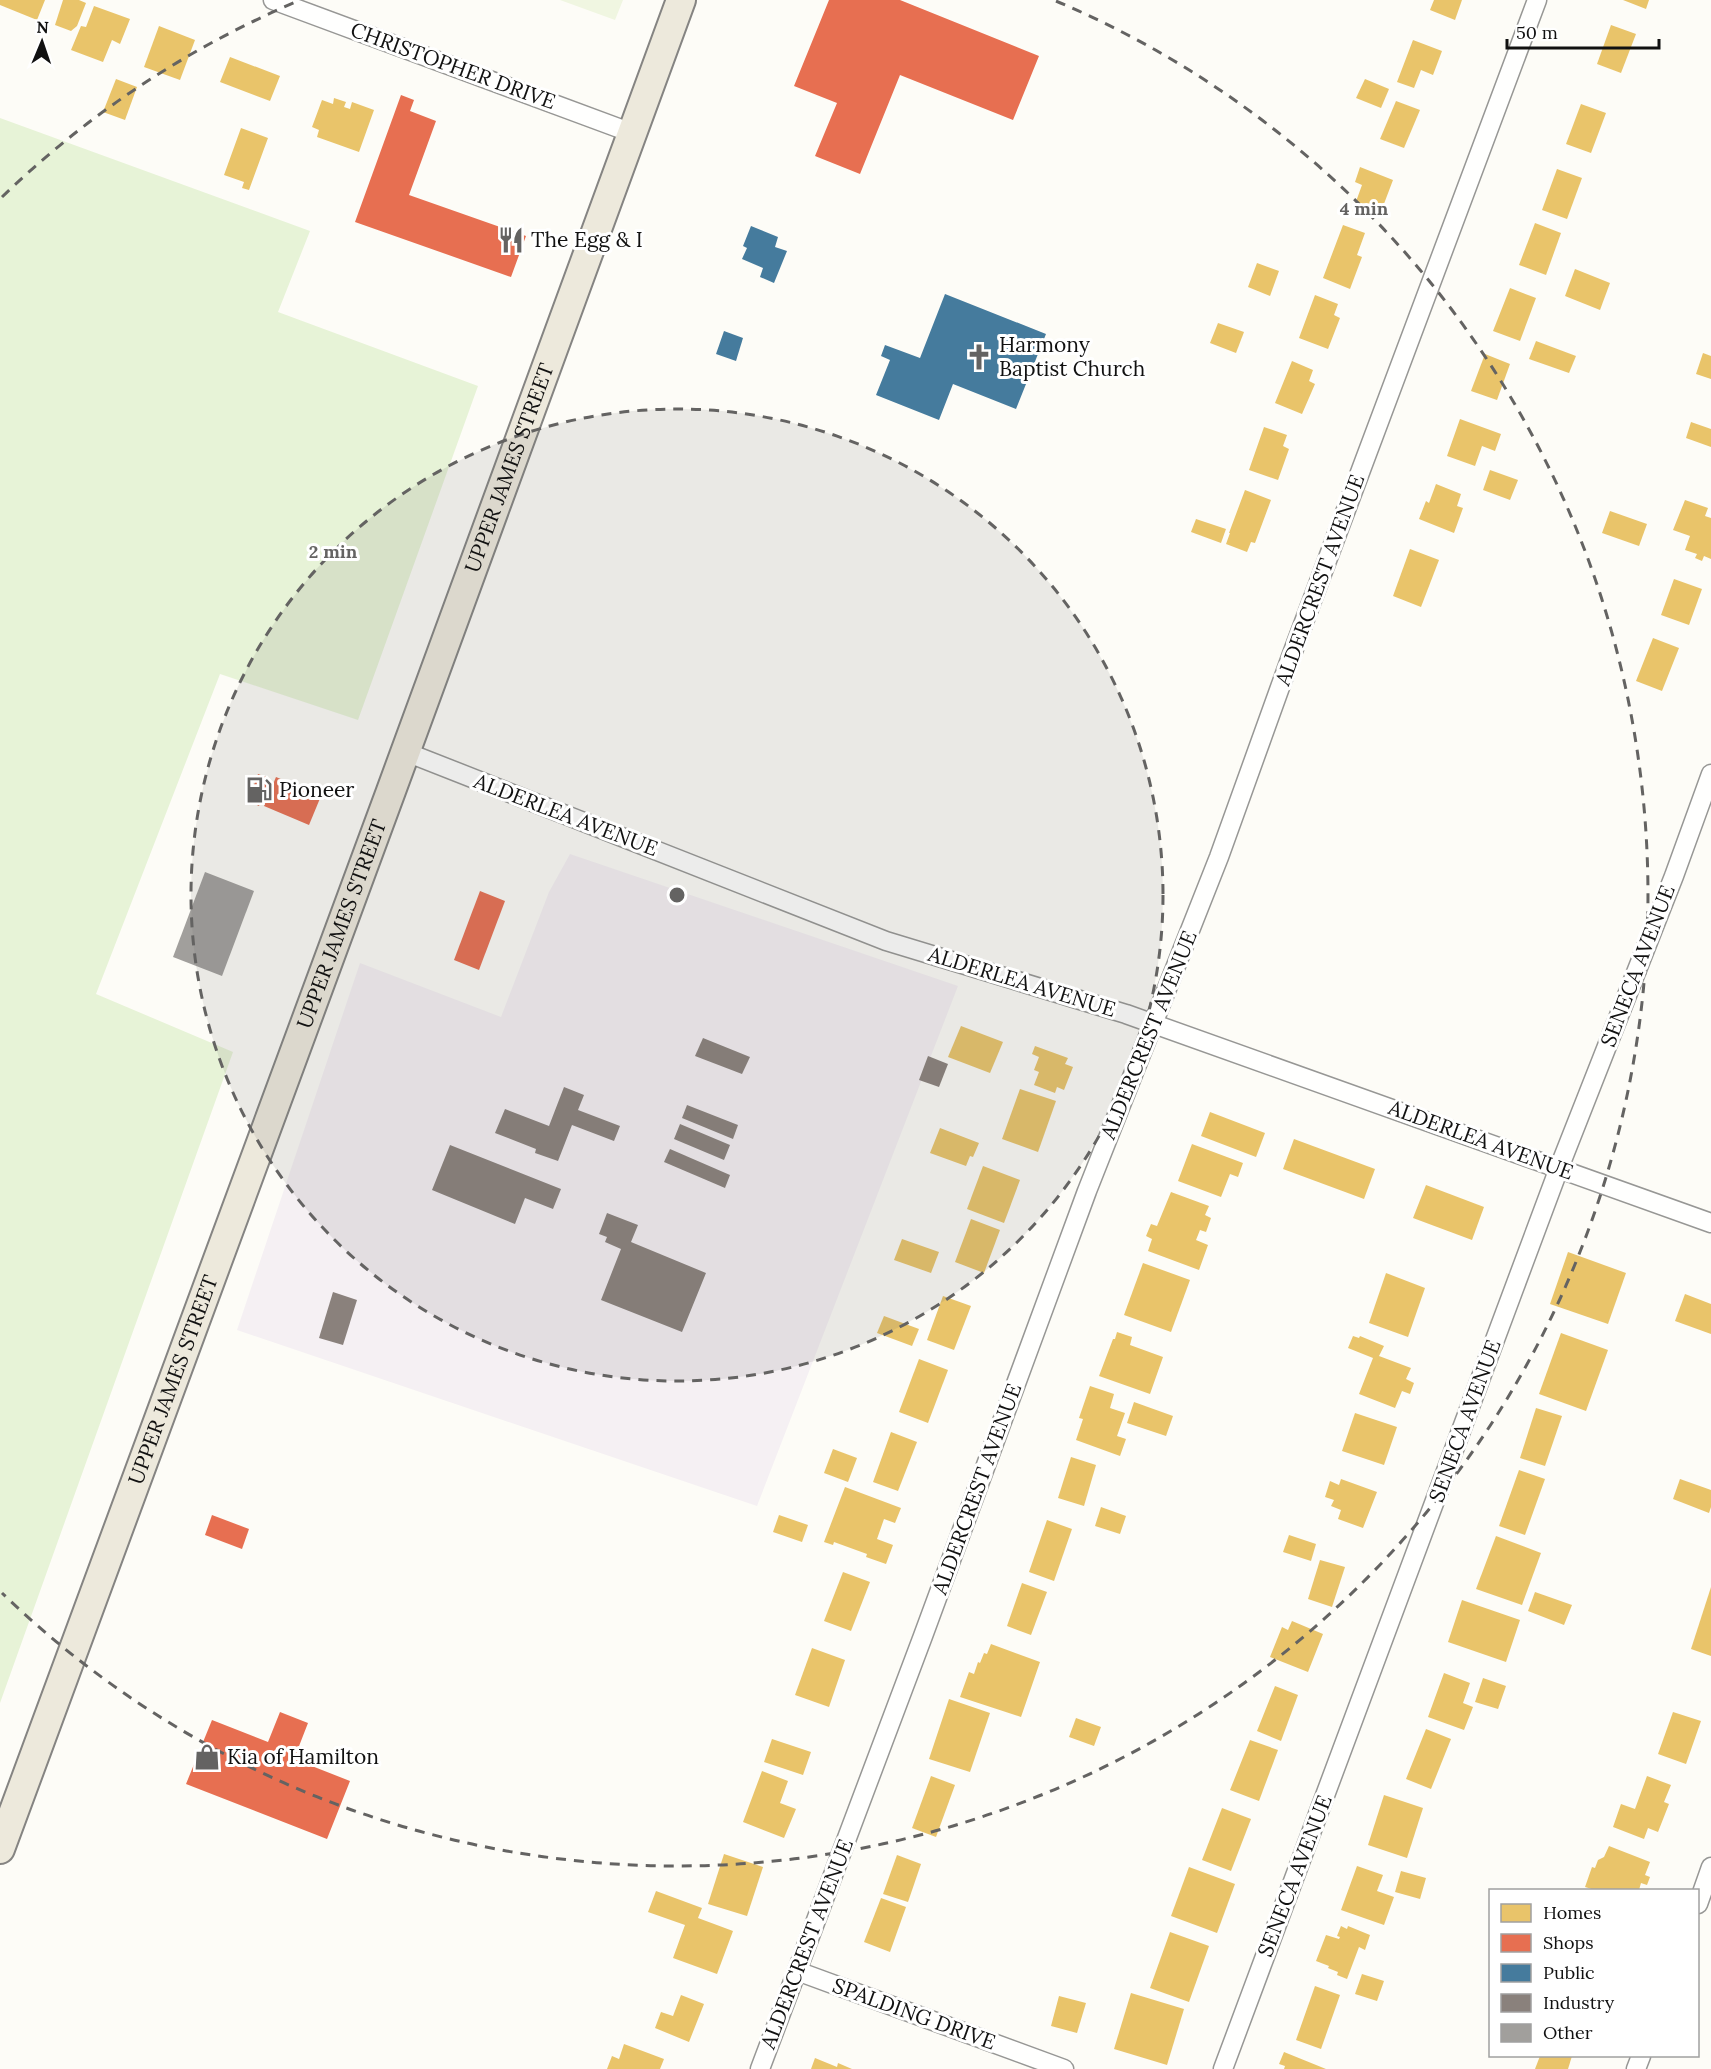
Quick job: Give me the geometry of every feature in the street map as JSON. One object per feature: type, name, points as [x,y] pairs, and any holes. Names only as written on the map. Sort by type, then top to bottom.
[{"type":"main road","name":"UPPER JAMES STREET","points":[[0,1849],[406,752],[681,0]]},
{"type":"street","name":"CHRISTOPHER DRIVE","points":[[273,0],[632,133]]},
{"type":"street","name":"ALDERCREST AVENUE","points":[[760,2069],[1087,1191],[1219,857],[1292,654],[1538,0]]},
{"type":"street","name":"ALDERLEA AVENUE","points":[[406,752],[886,941],[1126,1014],[1711,1222]]},
{"type":"street","name":"SENECA AVENUE","points":[[1223,2069],[1559,1168],[1674,876],[1711,774]]},
{"type":"street","points":[[1699,1901],[1711,1867]]},
{"type":"street","name":"SPALDING DRIVE","points":[[797,1971],[1064,2069]]},
{"type":"shaded area","points":[[570,854],[958,986],[757,1506],[237,1330],[360,963],[501,1017],[549,892]]},
{"type":"green space","points":[[560,0],[623,0],[615,20]]},
{"type":"green space","points":[[0,118],[310,231],[278,312],[478,386],[358,720],[220,674],[96,994],[233,1052],[0,1703]]},
{"type":"building: Homes","points":[[0,0],[45,0],[37,20],[0,5]]},
{"type":"building: Homes","points":[[63,0],[79,0],[86,3],[77,26],[71,31],[55,25]]},
{"type":"building: Homes","points":[[1434,0],[1462,0],[1455,20],[1430,10]]},
{"type":"building: Homes","points":[[1623,0],[1649,0],[1646,9]]},
{"type":"building: Homes","points":[[94,6],[130,19],[120,44],[112,40],[103,62],[71,50],[81,26],[86,27]]},
{"type":"building: Homes","points":[[1611,25],[1636,34],[1621,73],[1597,64]]},
{"type":"building: Homes","points":[[159,26],[195,40],[180,80],[144,67]]},
{"type":"building: Homes","points":[[1413,40],[1442,51],[1433,75],[1421,70],[1414,88],[1397,82]]},
{"type":"building: Homes","points":[[230,57],[280,76],[270,101],[220,82]]},
{"type":"building: Homes","points":[[116,79],[137,87],[125,120],[103,112]]},
{"type":"building: Homes","points":[[1365,79],[1389,89],[1381,108],[1356,98]]},
{"type":"building: Homes","points":[[334,98],[346,102],[344,107],[350,109],[352,102],[374,110],[359,152],[317,137],[319,130],[312,127],[322,100],[333,104]]},
{"type":"building: Homes","points":[[1396,101],[1420,110],[1404,148],[1380,139]]},
{"type":"building: Homes","points":[[1581,104],[1606,113],[1591,153],[1566,144]]},
{"type":"building: Homes","points":[[241,128],[268,138],[249,190],[242,188],[244,182],[224,175]]},
{"type":"building: Homes","points":[[1360,167],[1393,180],[1379,217],[1354,207],[1362,185],[1355,182]]},
{"type":"building: Homes","points":[[1557,169],[1582,178],[1567,219],[1542,210]]},
{"type":"building: Homes","points":[[1535,223],[1561,233],[1546,275],[1519,265]]},
{"type":"building: Homes","points":[[1343,225],[1365,233],[1357,255],[1362,257],[1350,289],[1323,278]]},
{"type":"building: Homes","points":[[1257,263],[1279,271],[1270,296],[1248,287]]},
{"type":"building: Homes","points":[[1575,269],[1610,283],[1600,310],[1565,296]]},
{"type":"building: Homes","points":[[1510,288],[1536,298],[1520,341],[1493,331]]},
{"type":"building: Homes","points":[[1315,295],[1338,304],[1334,315],[1340,318],[1328,349],[1299,338]]},
{"type":"building: Homes","points":[[1218,323],[1244,332],[1236,353],[1210,343]]},
{"type":"building: Homes","points":[[1536,341],[1576,356],[1569,373],[1529,359]]},
{"type":"building: Homes","points":[[1703,353],[1711,356],[1711,379],[1696,374]]},
{"type":"building: Homes","points":[[1485,354],[1510,364],[1497,400],[1471,391]]},
{"type":"building: Homes","points":[[1292,361],[1313,370],[1309,381],[1315,384],[1302,414],[1275,403]]},
{"type":"building: Homes","points":[[1460,419],[1501,434],[1495,451],[1482,446],[1475,466],[1447,456]]},
{"type":"building: Homes","points":[[1691,422],[1711,429],[1711,447],[1686,438]]},
{"type":"building: Homes","points":[[1264,427],[1287,435],[1283,446],[1289,449],[1278,480],[1249,470]]},
{"type":"building: Homes","points":[[1490,470],[1518,480],[1510,500],[1483,490]]},
{"type":"building: Homes","points":[[1436,484],[1461,494],[1457,506],[1463,508],[1454,533],[1419,519],[1426,501],[1429,503]]},
{"type":"building: Homes","points":[[1245,490],[1271,500],[1255,543],[1251,542],[1247,552],[1226,544]]},
{"type":"building: Homes","points":[[1685,500],[1708,508],[1705,516],[1711,518],[1711,559],[1704,556],[1702,561],[1695,558],[1697,554],[1685,550],[1690,536],[1673,530]]},
{"type":"building: Homes","points":[[1610,511],[1647,524],[1639,546],[1602,533]]},
{"type":"building: Homes","points":[[1196,519],[1226,529],[1221,543],[1191,532]]},
{"type":"building: Homes","points":[[1410,549],[1439,560],[1421,607],[1393,596]]},
{"type":"building: Homes","points":[[1674,579],[1702,589],[1689,625],[1661,615]]},
{"type":"building: Homes","points":[[1653,638],[1679,648],[1662,691],[1636,681]]},
{"type":"building: Homes","points":[[961,1026],[1003,1042],[990,1073],[948,1057]]},
{"type":"building: Homes","points":[[1035,1046],[1068,1058],[1065,1064],[1073,1067],[1064,1090],[1057,1087],[1055,1093],[1034,1085],[1039,1072],[1034,1070],[1039,1057],[1032,1054]]},
{"type":"building: Homes","points":[[1020,1089],[1056,1101],[1038,1152],[1002,1139]]},
{"type":"building: Homes","points":[[1210,1112],[1265,1133],[1256,1157],[1201,1136]]},
{"type":"building: Homes","points":[[940,1128],[979,1143],[966,1166],[930,1153]]},
{"type":"building: Homes","points":[[1294,1139],[1375,1169],[1364,1199],[1283,1169]]},
{"type":"building: Homes","points":[[1192,1144],[1243,1163],[1238,1177],[1230,1174],[1221,1197],[1178,1181]]},
{"type":"building: Homes","points":[[983,1166],[1020,1180],[1004,1223],[967,1209]]},
{"type":"building: Homes","points":[[1426,1185],[1484,1207],[1472,1240],[1413,1218]]},
{"type":"building: Homes","points":[[1171,1192],[1209,1206],[1205,1215],[1211,1218],[1206,1232],[1200,1230],[1196,1240],[1208,1245],[1199,1270],[1148,1251],[1152,1239],[1146,1236],[1151,1224],[1157,1226]]},
{"type":"building: Homes","points":[[971,1219],[1000,1230],[984,1273],[955,1262]]},
{"type":"building: Homes","points":[[902,1239],[939,1252],[931,1273],[894,1260]]},
{"type":"building: Homes","points":[[1568,1252],[1626,1273],[1608,1324],[1550,1304]]},
{"type":"building: Homes","points":[[1143,1263],[1190,1280],[1171,1332],[1124,1315]]},
{"type":"building: Homes","points":[[1386,1273],[1425,1288],[1408,1337],[1369,1323]]},
{"type":"building: Homes","points":[[1685,1294],[1711,1304],[1711,1334],[1675,1321]]},
{"type":"building: Homes","points":[[943,1296],[971,1306],[954,1350],[927,1340]]},
{"type":"building: Homes","points":[[884,1316],[919,1329],[912,1346],[877,1333]]},
{"type":"building: Homes","points":[[1117,1332],[1132,1337],[1130,1345],[1163,1357],[1150,1394],[1099,1376]]},
{"type":"building: Homes","points":[[1561,1333],[1608,1350],[1586,1411],[1539,1394]]},
{"type":"building: Homes","points":[[1353,1336],[1359,1338],[1360,1336],[1384,1346],[1379,1356],[1411,1368],[1406,1379],[1414,1383],[1410,1394],[1402,1391],[1395,1408],[1359,1394],[1373,1358],[1348,1348]]},
{"type":"building: Homes","points":[[919,1359],[948,1370],[928,1423],[899,1412]]},
{"type":"building: Homes","points":[[1090,1386],[1114,1394],[1110,1408],[1125,1413],[1117,1436],[1126,1439],[1120,1456],[1076,1440],[1083,1419],[1079,1418]]},
{"type":"building: Homes","points":[[1134,1402],[1173,1416],[1166,1436],[1127,1423]]},
{"type":"building: Homes","points":[[1536,1408],[1562,1416],[1545,1466],[1520,1458]]},
{"type":"building: Homes","points":[[1355,1413],[1397,1427],[1384,1465],[1342,1451]]},
{"type":"building: Homes","points":[[891,1432],[917,1442],[898,1491],[873,1482]]},
{"type":"building: Homes","points":[[833,1449],[857,1458],[848,1482],[824,1473]]},
{"type":"building: Homes","points":[[1071,1457],[1096,1465],[1084,1506],[1058,1498]]},
{"type":"building: Homes","points":[[1519,1470],[1545,1479],[1525,1535],[1499,1526]]},
{"type":"building: Homes","points":[[1341,1479],[1377,1492],[1363,1528],[1338,1519],[1341,1510],[1331,1506],[1334,1500],[1325,1497],[1330,1481],[1339,1485]]},
{"type":"building: Homes","points":[[1680,1479],[1711,1490],[1709,1513],[1673,1499]]},
{"type":"building: Homes","points":[[845,1487],[901,1508],[895,1523],[884,1519],[877,1539],[893,1545],[886,1564],[866,1557],[867,1554],[834,1542],[833,1545],[824,1542]]},
{"type":"building: Homes","points":[[1101,1507],[1126,1516],[1120,1534],[1095,1526]]},
{"type":"building: Homes","points":[[779,1515],[808,1525],[802,1542],[773,1532]]},
{"type":"building: Homes","points":[[1047,1520],[1072,1529],[1054,1581],[1029,1572]]},
{"type":"building: Homes","points":[[1289,1535],[1316,1544],[1311,1561],[1283,1552]]},
{"type":"building: Homes","points":[[1496,1536],[1541,1553],[1522,1605],[1476,1589]]},
{"type":"building: Homes","points":[[1320,1560],[1345,1567],[1332,1607],[1308,1599]]},
{"type":"building: Homes","points":[[843,1572],[870,1582],[851,1631],[824,1621]]},
{"type":"building: Homes","points":[[1022,1583],[1047,1592],[1031,1635],[1007,1626]]},
{"type":"building: Homes","points":[[1711,1587],[1711,1656],[1691,1649]]},
{"type":"building: Homes","points":[[1535,1592],[1572,1605],[1564,1625],[1528,1611]]},
{"type":"building: Homes","points":[[1462,1600],[1520,1620],[1506,1662],[1448,1642]]},
{"type":"building: Homes","points":[[1292,1621],[1323,1634],[1308,1672],[1270,1657],[1282,1627],[1288,1630]]},
{"type":"building: Homes","points":[[991,1644],[1040,1662],[1021,1717],[960,1697],[969,1672],[974,1674],[978,1662],[980,1663],[984,1653],[987,1654]]},
{"type":"building: Homes","points":[[812,1648],[845,1660],[829,1707],[795,1695]]},
{"type":"building: Homes","points":[[1444,1673],[1470,1683],[1463,1703],[1473,1707],[1464,1730],[1428,1717]]},
{"type":"building: Homes","points":[[1483,1678],[1506,1686],[1498,1709],[1475,1702]]},
{"type":"building: Homes","points":[[1275,1686],[1298,1695],[1281,1741],[1257,1731]]},
{"type":"building: Homes","points":[[949,1699],[990,1713],[970,1772],[929,1759]]},
{"type":"building: Homes","points":[[1673,1712],[1701,1721],[1686,1764],[1658,1754]]},
{"type":"building: Homes","points":[[1076,1718],[1101,1727],[1094,1746],[1069,1737]]},
{"type":"building: Homes","points":[[1426,1729],[1451,1739],[1431,1789],[1406,1779]]},
{"type":"building: Homes","points":[[772,1739],[811,1752],[803,1775],[764,1762]]},
{"type":"building: Homes","points":[[1250,1740],[1278,1750],[1259,1801],[1230,1790]]},
{"type":"building: Homes","points":[[762,1771],[788,1781],[780,1803],[796,1809],[784,1838],[743,1822]]},
{"type":"building: Homes","points":[[931,1776],[955,1785],[936,1837],[912,1828]]},
{"type":"building: Homes","points":[[1647,1776],[1671,1785],[1664,1802],[1669,1804],[1658,1832],[1648,1828],[1644,1839],[1613,1827],[1621,1804],[1635,1809]]},
{"type":"building: Homes","points":[[1384,1795],[1423,1808],[1407,1858],[1368,1845]]},
{"type":"building: Homes","points":[[1222,1808],[1251,1819],[1231,1871],[1202,1860]]},
{"type":"building: Homes","points":[[1609,1846],[1650,1862],[1645,1875],[1650,1877],[1647,1885],[1641,1883],[1639,1889],[1585,1887],[1592,1867],[1595,1868],[1598,1860],[1604,1857]]},
{"type":"building: Homes","points":[[724,1854],[763,1867],[747,1916],[708,1904]]},
{"type":"building: Homes","points":[[897,1855],[921,1864],[908,1902],[883,1894]]},
{"type":"building: Homes","points":[[1357,1866],[1383,1875],[1377,1891],[1394,1897],[1384,1925],[1341,1910]]},
{"type":"building: Homes","points":[[1189,1867],[1235,1884],[1217,1933],[1171,1916]]},
{"type":"building: Homes","points":[[1401,1871],[1426,1878],[1420,1899],[1395,1892]]},
{"type":"building: Homes","points":[[656,1891],[702,1908],[698,1918],[733,1931],[717,1974],[673,1958],[685,1925],[648,1912]]},
{"type":"building: Homes","points":[[881,1898],[906,1907],[890,1952],[864,1942]]},
{"type":"building: Homes","points":[[1341,1926],[1347,1929],[1348,1926],[1370,1935],[1365,1950],[1359,1947],[1347,1979],[1337,1975],[1338,1972],[1328,1968],[1329,1966],[1316,1961],[1326,1935],[1339,1939],[1340,1937],[1337,1936]]},
{"type":"building: Homes","points":[[1170,1932],[1209,1946],[1189,2002],[1150,1988]]},
{"type":"building: Homes","points":[[1362,1974],[1384,1981],[1377,2001],[1355,1994]]},
{"type":"building: Homes","points":[[1315,1986],[1340,1995],[1321,2049],[1296,2040]]},
{"type":"building: Homes","points":[[1131,1993],[1184,2009],[1167,2065],[1114,2049]]},
{"type":"building: Homes","points":[[681,1995],[704,2004],[689,2042],[655,2028],[661,2012],[673,2016]]},
{"type":"building: Homes","points":[[1059,1996],[1086,2003],[1077,2033],[1051,2026]]},
{"type":"building: Homes","points":[[624,2044],[664,2059],[660,2069],[607,2069],[612,2056],[619,2059]]},
{"type":"building: Homes","points":[[1284,2052],[1326,2069],[1284,2069],[1285,2066],[1279,2064]]},
{"type":"building: Homes","points":[[1540,2057],[1572,2057],[1568,2069],[1535,2069]]},
{"type":"building: Homes","points":[[815,2058],[837,2067],[838,2063],[852,2069],[811,2069]]},
{"type":"building: Shops","points":[[829,0],[900,0],[1039,56],[1013,120],[900,75],[860,174],[815,156],[837,103],[794,86]]},
{"type":"building: Shops","points":[[401,95],[414,100],[410,111],[436,121],[409,195],[526,236],[511,277],[355,222]]},
{"type":"building: Shops","name":"Pioneer","points":[[258,774],[269,778],[259,806],[248,801]]},
{"type":"building: Shops","points":[[276,777],[321,796],[309,825],[264,806]]},
{"type":"building: Shops","points":[[480,891],[505,901],[479,970],[454,960]]},
{"type":"building: Shops","points":[[212,1515],[249,1529],[242,1549],[205,1535]]},
{"type":"building: Shops","points":[[280,1712],[308,1723],[294,1759],[350,1781],[327,1839],[186,1784],[212,1720],[268,1742]]},
{"type":"building: Public","points":[[751,226],[778,237],[775,247],[787,251],[774,283],[760,277],[763,268],[742,259],[747,248],[743,246]]},
{"type":"building: Public","name":"Harmony Baptist Church","points":[[945,294],[1046,334],[1016,409],[953,384],[939,420],[876,395],[890,360],[881,356],[885,345],[920,358]]},
{"type":"building: Public","points":[[724,331],[743,338],[736,361],[716,354]]},
{"type":"building: Industry","points":[[703,1038],[750,1057],[742,1074],[695,1056]]},
{"type":"building: Industry","points":[[928,1056],[948,1064],[939,1087],[919,1080]]},
{"type":"building: Industry","points":[[564,1087],[584,1095],[578,1110],[620,1126],[614,1141],[572,1125],[558,1161],[535,1153],[536,1149],[495,1133],[505,1109],[549,1126]]},
{"type":"building: Industry","points":[[687,1105],[738,1125],[733,1139],[682,1118]]},
{"type":"building: Industry","points":[[680,1124],[730,1145],[724,1160],[674,1139]]},
{"type":"building: Industry","points":[[450,1145],[561,1189],[553,1209],[525,1198],[515,1224],[432,1190]]},
{"type":"building: Industry","points":[[670,1149],[730,1175],[725,1188],[664,1162]]},
{"type":"building: Industry","points":[[607,1213],[638,1225],[631,1242],[706,1273],[682,1332],[601,1300],[621,1249],[605,1242],[607,1237],[599,1234]]},
{"type":"building: Industry","points":[[333,1292],[357,1300],[343,1345],[319,1338]]},
{"type":"building: Other","points":[[205,872],[254,891],[222,976],[173,957]]},
{"type":"place","name":"The Egg & I","points":[[511,240]]},
{"type":"place","name":"Harmony Baptist Church","points":[[979,357]]},
{"type":"place","name":"Pioneer","points":[[259,790]]},
{"type":"place","name":"Kia of Hamilton","points":[[207,1757]]}]
